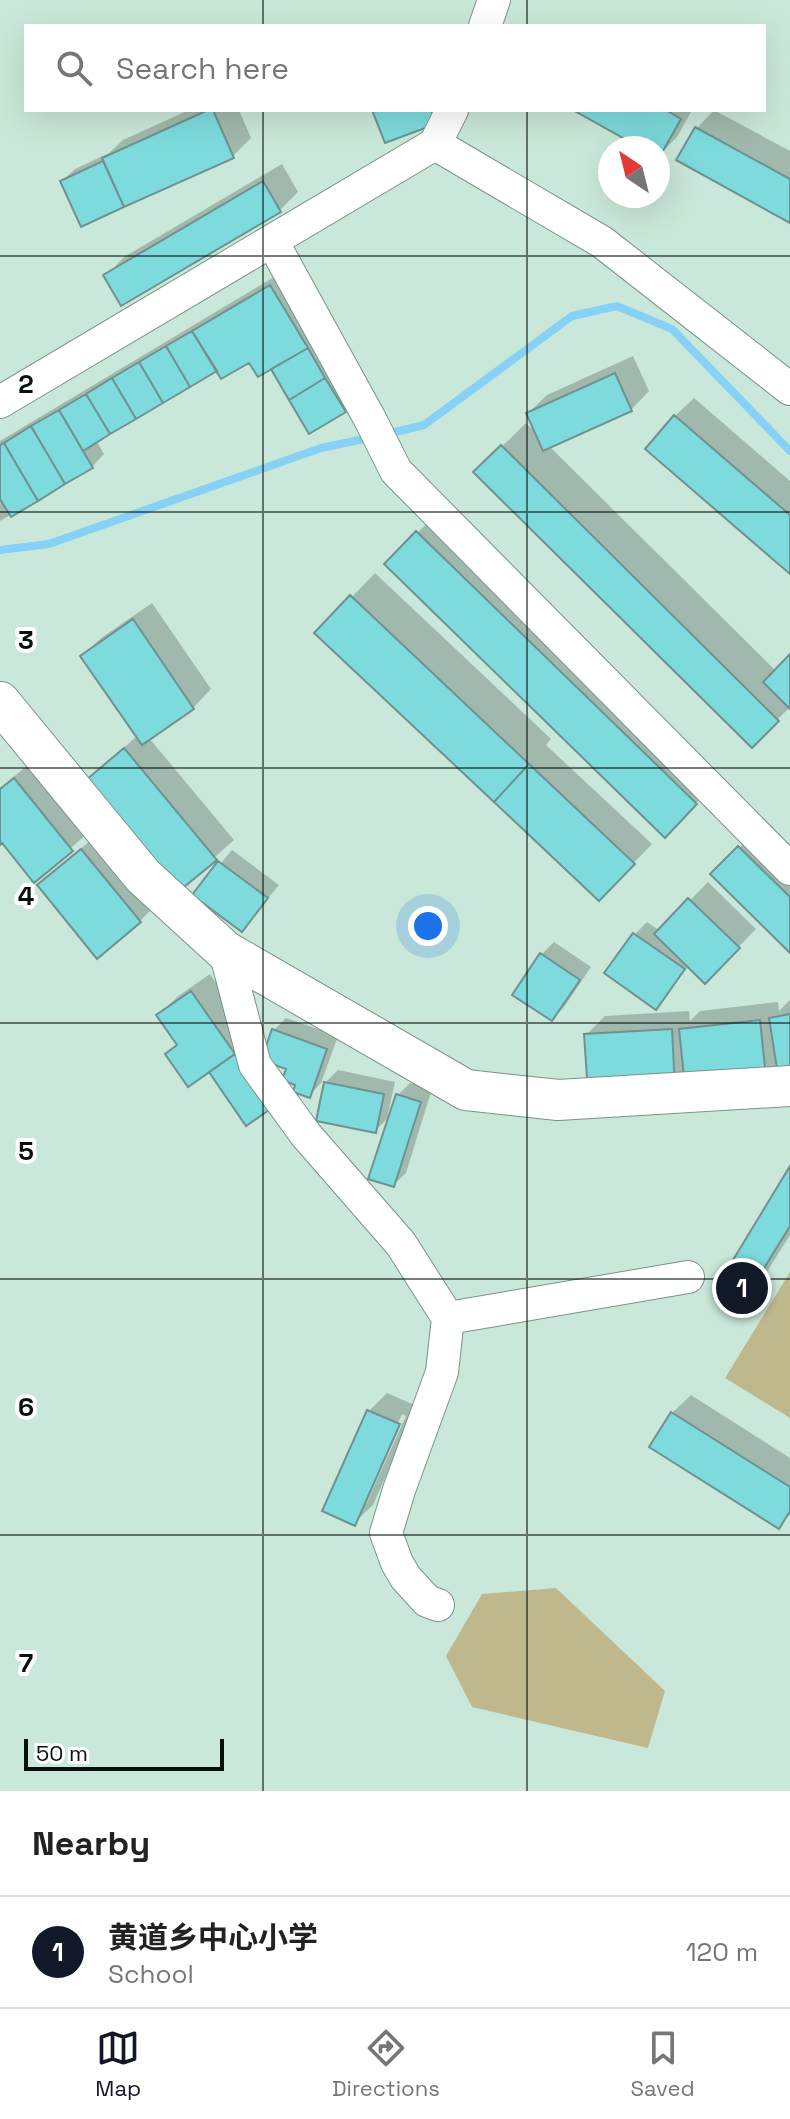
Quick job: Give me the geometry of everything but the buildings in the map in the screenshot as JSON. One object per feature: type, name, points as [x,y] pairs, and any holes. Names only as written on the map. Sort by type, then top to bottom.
[{"type":"main road","points":[[0,702],[143,876],[225,951],[466,1090],[558,1100],[790,1086]]},
{"type":"street","points":[[486,24],[494,0]]},
{"type":"street","points":[[0,402],[435,144],[451,112]]},
{"type":"street","points":[[435,144],[602,242],[790,389]]},
{"type":"street","points":[[272,241],[396,471],[790,869]]},
{"type":"street","points":[[225,951],[255,1065],[306,1135],[401,1244],[448,1318],[442,1372],[386,1533],[406,1578],[427,1601],[438,1605]]},
{"type":"street","points":[[448,1318],[688,1277]]},
{"type":"shaded area","points":[[790,1272],[790,1418],[725,1378]]},
{"type":"shaded area","points":[[556,1588],[665,1691],[648,1748],[472,1707],[446,1656],[482,1594]]},
{"type":"waterway","points":[[387,434],[424,425],[572,316],[617,306],[672,329],[790,451]]},
{"type":"waterway","points":[[0,550],[49,544],[321,448],[369,438]]},
{"type":"place","name":"黄道乡中心小学","points":[[742,1288]]}]
